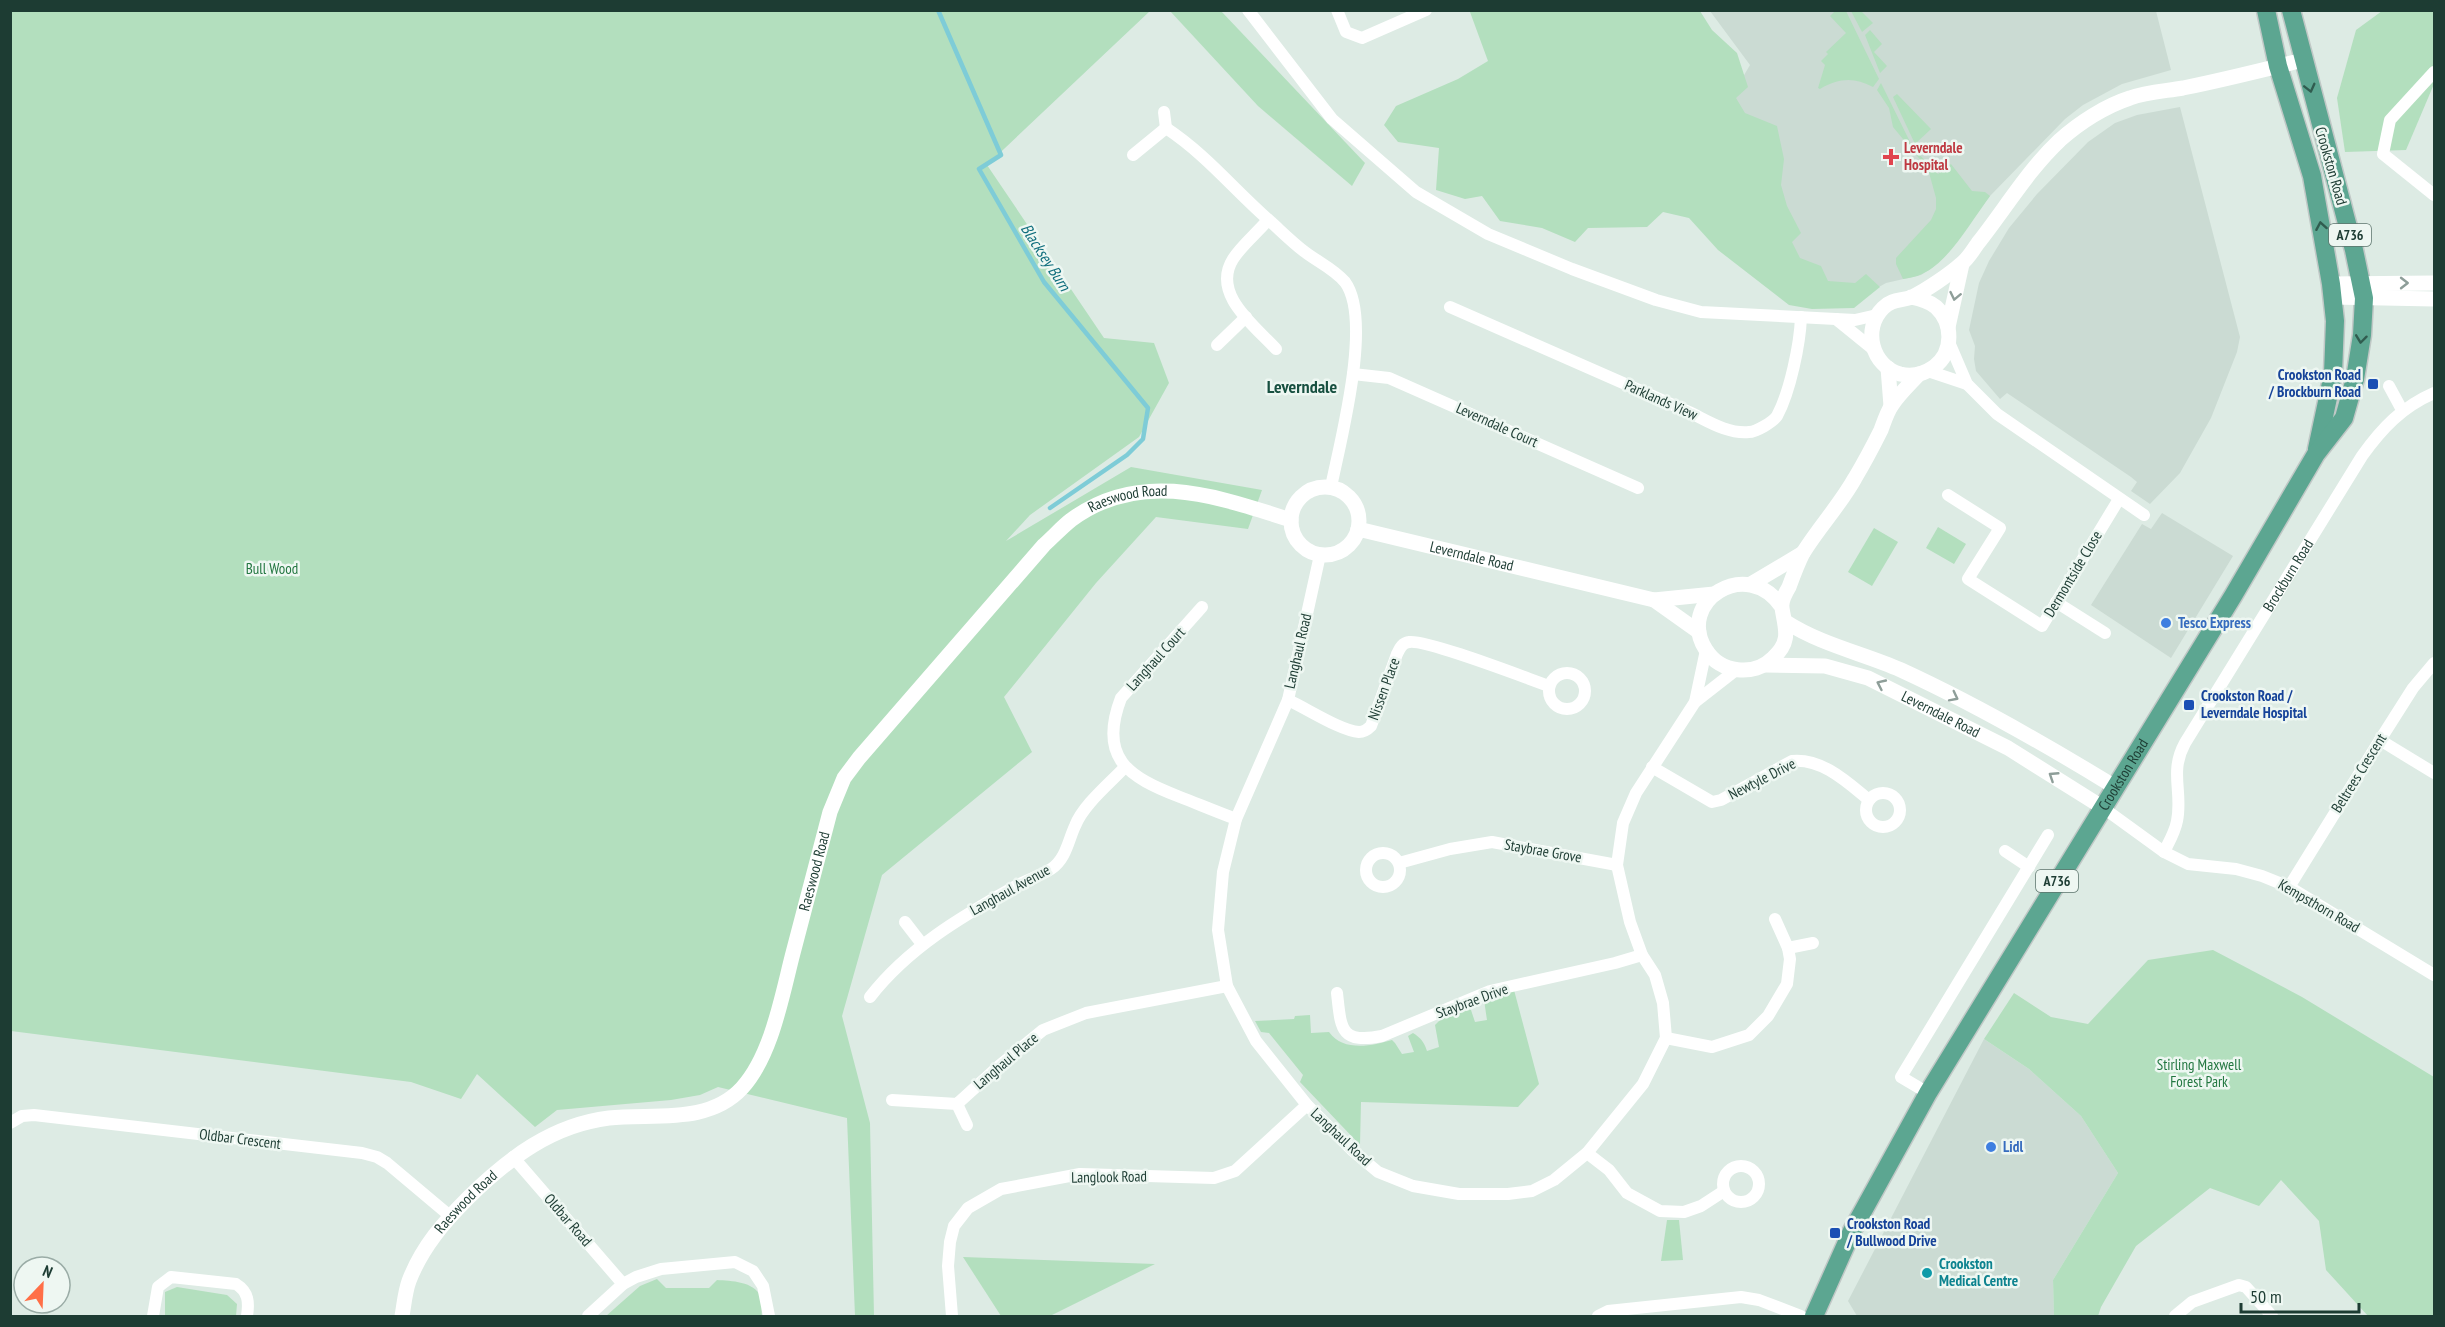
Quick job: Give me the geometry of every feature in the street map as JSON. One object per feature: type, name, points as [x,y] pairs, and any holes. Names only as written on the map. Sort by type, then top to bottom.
[{"type":"main road","name":"Crookston Road","points":[[2266,10],[2278,66],[2312,176],[2332,290],[2335,321],[2333,374],[2316,454]]},
{"type":"main road","name":"Crookston Road","points":[[1814,1317],[1852,1231],[1928,1093],[2233,597],[2316,454],[2344,418],[2355,380],[2362,335],[2362,290],[2291,10]]},
{"type":"street","points":[[1248,10],[1332,119],[1416,192],[1488,234],[1572,269],[1656,300],[1701,312],[1855,320],[1877,315],[1890,303],[1911,297],[1962,264],[2033,171],[2060,140],[2092,116],[2130,98],[2303,60]]},
{"type":"street","points":[[1337,10],[1346,32],[1362,38],[1425,10]]},
{"type":"street","points":[[2434,72],[2390,120],[2384,154],[2434,195]]},
{"type":"street","points":[[1164,112],[1167,128],[1194,147],[1268,220],[1305,252],[1339,276],[1350,291],[1356,311],[1353,374],[1331,487]]},
{"type":"street","points":[[1133,155],[1167,128]]},
{"type":"street","points":[[1268,220],[1235,257],[1228,272],[1230,296],[1276,349]]},
{"type":"street","points":[[1782,607],[1803,553],[1855,480],[1891,406],[1923,373],[1938,364],[1945,354],[1962,264]]},
{"type":"street","points":[[2332,290],[2362,290],[2434,283]]},
{"type":"street","points":[[2362,290],[2434,299]]},
{"type":"street","points":[[1911,297],[1935,306],[1943,315],[1948,335],[1967,384],[1997,414],[2144,515]]},
{"type":"street","name":"Parklands View","points":[[1450,307],[1689,412],[1724,430],[1751,433],[1776,418],[1791,376],[1800,334],[1801,317]]},
{"type":"street","points":[[1877,315],[1871,336],[1873,349],[1879,360],[1888,368],[1900,374],[1923,373],[1967,384]]},
{"type":"street","points":[[1217,345],[1246,317]]},
{"type":"street","points":[[1836,319],[1873,349]]},
{"type":"street","points":[[1888,368],[1891,406]]},
{"type":"street","name":"Leverndale Court","points":[[1353,374],[1389,378],[1638,488]]},
{"type":"street","points":[[2389,386],[2403,410]]},
{"type":"street","name":"Brockburn Road","points":[[2164,852],[2177,823],[2179,808],[2176,767],[2185,743],[2362,456],[2380,432],[2403,410],[2415,401],[2434,393]]},
{"type":"street","points":[[1331,487],[1345,493],[1354,503],[1359,517],[1358,529],[1351,544],[1343,551],[1332,555],[1320,555],[1306,550],[1297,542],[1291,520],[1295,505],[1304,494],[1318,488],[1331,487]]},
{"type":"street","name":"Raeswood Road","points":[[402,1317],[408,1282],[425,1249],[450,1216],[513,1157],[534,1143],[578,1124],[608,1118],[705,1111],[730,1098],[743,1087],[768,1040],[830,812],[844,778],[874,738],[1044,545],[1071,520],[1115,497],[1158,490],[1186,491],[1291,520]]},
{"type":"street","name":"Dermontside Close","points":[[1948,495],[2000,528],[1968,579],[2042,626],[2119,499]]},
{"type":"street","name":"Leverndale Road","points":[[1358,529],[1654,600],[1714,594]]},
{"type":"street","points":[[1751,584],[1803,553]]},
{"type":"street","name":"Langhaul Road","points":[[1320,555],[1288,700],[1236,819],[1223,872],[1218,930],[1227,986],[1256,1041],[1307,1106],[1353,1151],[1378,1172],[1413,1186],[1447,1192],[1508,1194],[1532,1191],[1554,1180],[1587,1153],[1643,1084],[1666,1038],[1664,1003],[1655,975],[1642,955],[1630,922],[1617,865],[1623,823],[1636,793],[1695,702],[1736,670]]},
{"type":"street","points":[[1751,584],[1769,592],[1782,607],[1786,632],[1779,651],[1765,665],[1756,669],[1736,670],[1719,663],[1706,650],[1699,632],[1702,611],[1714,594],[1731,585],[1751,584]]},
{"type":"street","name":"Leverndale Road","points":[[1654,600],[1699,632]]},
{"type":"street","points":[[2056,602],[2104,633]]},
{"type":"street","name":"Langhaul Court","points":[[1202,607],[1121,698],[1115,714],[1112,735],[1125,767],[1146,784],[1236,819]]},
{"type":"street","name":"Leverndale Road","points":[[1786,622],[1815,638],[1902,671],[2009,724],[2115,787]]},
{"type":"street","name":"Nissen Place","points":[[1288,700],[1343,728],[1359,732],[1365,731],[1371,726],[1401,646],[1413,641],[1549,686]]},
{"type":"street","name":"Langhaul Road","points":[[1695,702],[1706,650]]},
{"type":"street","name":"Beltrees Crescent","points":[[2289,887],[2413,688],[2434,663]]},
{"type":"street","name":"Leverndale Road","points":[[1765,665],[1825,666],[1868,678],[2008,748],[2102,807]]},
{"type":"street","points":[[2380,740],[2434,774]]},
{"type":"street","name":"Newtyle Drive","points":[[1652,768],[1712,802],[1721,800],[1792,760],[1806,759],[1845,780],[1869,800]]},
{"type":"street","name":"Langhaul Avenue","points":[[870,997],[886,976],[922,944],[961,917],[1052,869],[1065,854],[1075,824],[1083,811],[1125,767]]},
{"type":"street","name":"Kempsthorn Road","points":[[2102,807],[2164,852],[2188,864],[2236,869],[2289,887],[2434,975]]},
{"type":"street","points":[[1928,1093],[1901,1077],[2048,835]]},
{"type":"street","name":"Staybrae Grove","points":[[1399,863],[1450,849],[1492,842],[1617,865]]},
{"type":"street","points":[[2005,851],[2030,867]]},
{"type":"street","points":[[1666,1038],[1712,1047],[1749,1035],[1768,1016],[1787,984],[1790,959],[1788,948],[1775,919]]},
{"type":"street","points":[[905,922],[922,944]]},
{"type":"street","points":[[1788,948],[1813,943]]},
{"type":"street","name":"Staybrae Drive","points":[[1337,993],[1340,1027],[1348,1036],[1364,1040],[1382,1036],[1490,991],[1642,955]]},
{"type":"street","name":"Langhaul Place","points":[[957,1104],[1043,1030],[1086,1013],[1227,986]]},
{"type":"street","points":[[892,1100],[957,1104],[967,1125]]},
{"type":"street","name":"Langlook Road","points":[[952,1317],[948,1266],[950,1242],[954,1226],[968,1208],[1001,1189],[1080,1174],[1214,1178],[1235,1171],[1307,1106]]},
{"type":"street","name":"Oldbar Crescent","points":[[10,1123],[22,1116],[34,1114],[362,1153],[387,1162],[450,1216]]},
{"type":"street","points":[[1587,1153],[1609,1170],[1627,1192],[1660,1211],[1683,1212],[1701,1206],[1724,1191]]},
{"type":"street","name":"Oldbar Road","points":[[513,1157],[623,1284]]},
{"type":"street","points":[[588,1317],[623,1284],[636,1277],[661,1269],[735,1262],[753,1272],[763,1286],[769,1317]]},
{"type":"street","points":[[153,1317],[158,1287],[171,1277],[236,1284],[244,1289],[249,1302],[247,1317]]},
{"type":"street","points":[[2175,1317],[2192,1302],[2239,1285],[2246,1287],[2271,1317]]},
{"type":"street","points":[[1598,1317],[1608,1311],[1741,1297],[1759,1300],[1801,1317]]},
{"type":"shaded area","name":"Leverndale Hospital","points":[[1710,11],[2156,11],[2171,70],[2122,84],[2083,105],[2065,119],[1990,196],[1949,252],[1921,275],[1886,283],[1870,292],[1816,305],[1730,99],[1750,65]]},
{"type":"shaded area","points":[[2180,107],[2240,337],[2237,352],[2211,418],[2180,473],[2150,504],[2131,491],[2137,482],[2131,477],[2007,393],[2000,399],[1976,371],[1975,346],[1969,330],[1979,283],[1989,261],[2009,228],[2037,194],[2088,142],[2115,123],[2137,115]]},
{"type":"shaded area","points":[[2162,513],[2233,556],[2171,658],[2091,605],[2142,524],[2151,529]]},
{"type":"shaded area","points":[[1984,1039],[2029,1069],[2081,1116],[2118,1173],[2053,1280],[2054,1315],[1857,1316],[1848,1301]]},
{"type":"green space","points":[[1473,10],[1700,11],[1712,30],[1737,53],[1748,87],[1736,98],[1745,113],[1777,126],[1784,159],[1781,185],[1787,206],[1801,233],[1792,242],[1800,258],[1821,266],[1828,281],[1855,283],[1866,274],[1880,287],[1854,308],[1812,309],[1789,305],[1718,250],[1689,218],[1663,212],[1647,227],[1588,228],[1575,242],[1542,228],[1500,221],[1482,196],[1465,199],[1436,190],[1439,148],[1398,142],[1384,125],[1396,106],[1458,79],[1488,61],[1470,12]]},
{"type":"green space","name":"Bull Wood","points":[[10,11],[1150,11],[987,165],[1104,338],[1154,343],[1169,383],[1139,437],[1030,515],[1006,541],[1131,467],[1262,490],[1248,529],[1156,517],[1096,583],[1004,697],[1032,752],[882,875],[842,1016],[870,1123],[874,1316],[855,1316],[847,1118],[718,1087],[700,1095],[671,1100],[557,1110],[535,1127],[477,1074],[461,1099],[411,1082],[11,1031]]},
{"type":"green space","points":[[1170,11],[1221,11],[1365,163],[1352,186],[1258,106]]},
{"type":"green space","points":[[1835,11],[1846,11],[1879,79],[1873,87],[1847,80],[1818,88],[1825,65],[1821,61],[1828,54],[1826,52],[1846,33],[1830,16]]},
{"type":"green space","points":[[1851,11],[1861,11],[1873,23],[1862,32]]},
{"type":"green space","points":[[2382,11],[2434,11],[2434,84],[2406,150],[2345,152],[2337,98],[2356,30]]},
{"type":"green space","points":[[1870,30],[1882,44],[1874,52],[1887,66],[1880,73],[1865,35]]},
{"type":"green space","points":[[1881,83],[1913,148],[1938,174],[1951,164],[1972,191],[1985,192],[1990,196],[1959,240],[1941,260],[1922,274],[1903,279],[1896,264],[1896,258],[1931,220],[1936,209],[1936,198],[1928,169],[1893,127],[1889,108],[1877,90]]},
{"type":"green space","points":[[1897,94],[1931,129],[1915,144],[1893,97]]},
{"type":"green space","points":[[1938,527],[1966,544],[1954,564],[1926,548]]},
{"type":"green space","points":[[1874,528],[1898,542],[1872,586],[1848,572]]},
{"type":"green space","name":"Stirling Maxwell Forest Park","points":[[2213,950],[2302,997],[2434,1077],[2434,1316],[2368,1316],[2326,1270],[2319,1221],[2281,1180],[2259,1206],[2210,1188],[2136,1246],[2098,1316],[2054,1316],[2053,1280],[2118,1173],[2081,1116],[2029,1069],[1984,1039],[2014,993],[2051,1017],[2088,1024],[2148,960]]},
{"type":"green space","points":[[1514,990],[1539,1084],[1518,1107],[1361,1102],[1360,1145],[1300,1082],[1303,1075],[1269,1033],[1261,1032],[1255,1021],[1294,1019],[1295,1016],[1310,1015],[1311,1033],[1329,1032],[1342,1043],[1358,1046],[1392,1040],[1402,1054],[1414,1052],[1408,1036],[1413,1033],[1422,1040],[1427,1051],[1439,1047],[1435,1025],[1441,1019],[1467,1008],[1471,1010],[1475,1022],[1487,1020],[1484,1000]]},
{"type":"green space","points":[[1667,1220],[1679,1220],[1683,1260],[1661,1261]]},
{"type":"green space","points":[[963,1257],[1155,1264],[1050,1316],[1001,1316]]},
{"type":"green space","points":[[657,1279],[666,1288],[709,1288],[717,1280],[748,1285],[761,1297],[762,1316],[606,1316],[640,1286]]},
{"type":"green space","points":[[177,1287],[227,1295],[237,1304],[236,1316],[165,1316],[165,1292]]},
{"type":"waterway","name":"Blacksey Burn","points":[[938,10],[1001,155],[979,169],[1044,282],[1148,408],[1143,439],[1127,455],[1050,508]]},
{"type":"place","name":"Leverndale Hospital","points":[[1891,157]]},
{"type":"place","name":"Crookston Road / Brockburn Road","points":[[2373,384]]},
{"type":"place","name":"Tesco Express","points":[[2166,623]]},
{"type":"place","name":"Crookston Road / Leverndale Hospital","points":[[2189,705]]},
{"type":"place","name":"Lidl","points":[[1991,1147]]},
{"type":"place","name":"Crookston Road / Bullwood Drive","points":[[1835,1233]]},
{"type":"place","name":"Crookston Medical Centre","points":[[1927,1273]]},
{"type":"district","name":"Leverndale","points":[[1302,387]]}]
